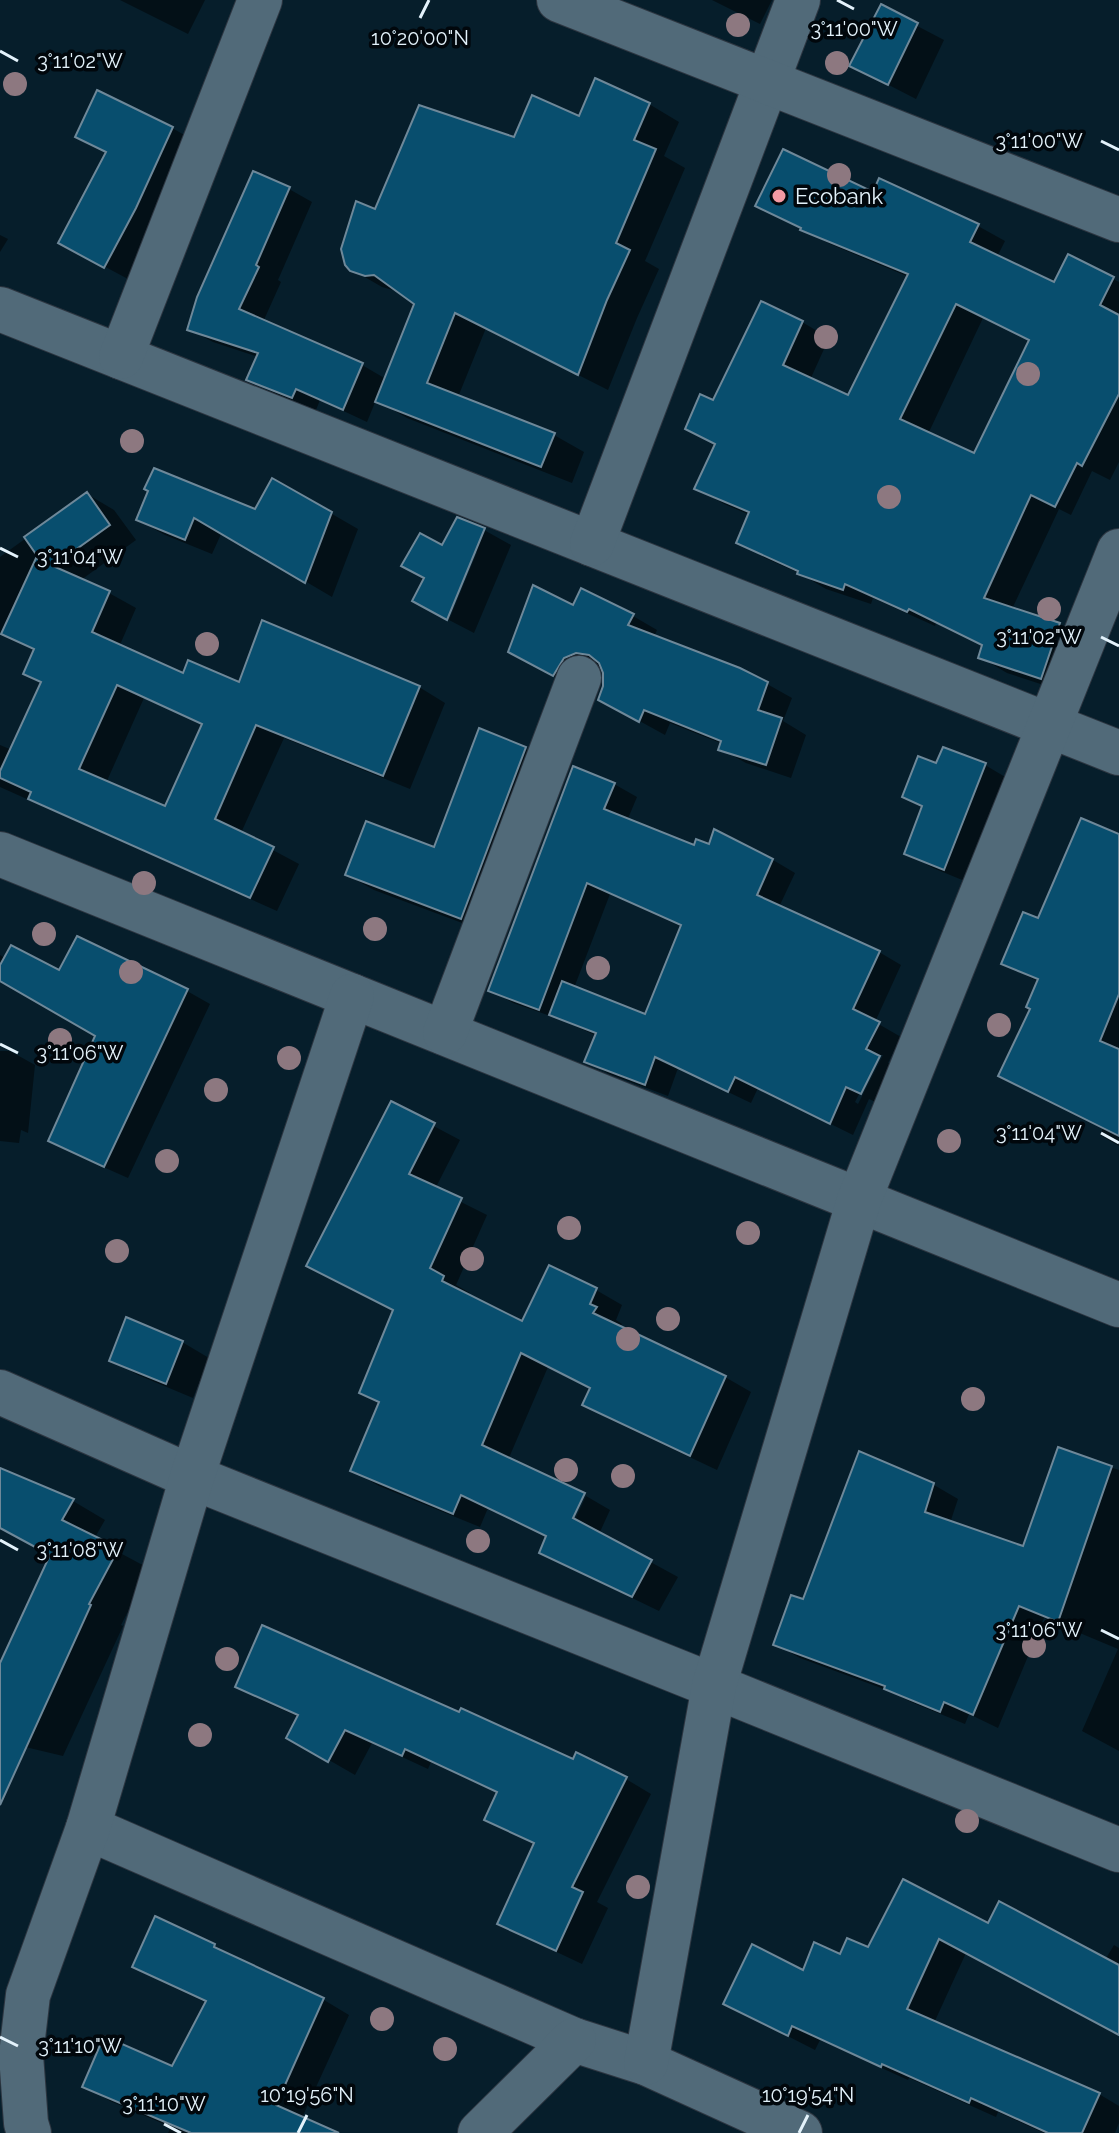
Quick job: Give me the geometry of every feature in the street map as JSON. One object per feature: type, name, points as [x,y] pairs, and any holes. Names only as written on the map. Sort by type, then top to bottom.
[{"type":"street","points":[[121,357],[260,0]]},
{"type":"street","points":[[559,0],[1119,220]]},
{"type":"street","points":[[592,544],[798,0]]},
{"type":"street","points":[[0,309],[1119,753]]},
{"type":"street","points":[[646,2063],[714,1686],[859,1200],[1119,551]]},
{"type":"street","points":[[445,1033],[579,678]]},
{"type":"street","points":[[0,854],[1119,1305]]},
{"type":"street","points":[[29,2133],[21,2055],[28,1995],[88,1828],[192,1477],[352,996]]},
{"type":"street","points":[[0,1392],[192,1477],[1119,1850]]},
{"type":"street","points":[[88,1828],[574,2040],[646,2063],[800,2133]]},
{"type":"street","points":[[480,2133],[574,2040]]},
{"type":"building","points":[[881,4],[918,23],[888,85],[849,66]]},
{"type":"building","points":[[595,78],[650,103],[634,140],[656,149],[616,243],[630,250],[578,375],[455,313],[427,383],[555,433],[541,467],[375,402],[414,304],[374,275],[365,276],[350,271],[341,249],[356,201],[375,209],[419,105],[514,137],[532,95],[579,116]]},
{"type":"building","points":[[97,90],[173,127],[104,268],[58,243],[106,152],[75,137]]},
{"type":"building","points":[[783,149],[873,192],[879,178],[979,224],[970,242],[1054,282],[1068,254],[1114,277],[1100,305],[1119,315],[1119,394],[1082,466],[1077,463],[1055,507],[1031,495],[984,598],[1060,623],[1041,679],[978,658],[982,645],[909,609],[907,612],[845,584],[843,590],[797,574],[798,571],[736,543],[749,512],[694,489],[715,444],[685,429],[700,394],[713,400],[761,301],[803,321],[783,365],[848,395],[908,274],[800,230],[755,206]],"holes":[[[956,304],[1029,340],[974,453],[900,419]]]},
{"type":"building","points":[[253,171],[290,187],[239,309],[363,363],[343,410],[296,389],[292,398],[246,380],[258,353],[187,330],[197,297]]},
{"type":"building","points":[[154,468],[255,509],[272,478],[332,512],[305,583],[194,518],[185,540],[136,520],[148,491],[144,489]]},
{"type":"building","points":[[87,492],[110,525],[53,566],[110,591],[92,632],[183,673],[188,660],[239,682],[262,620],[420,686],[383,776],[256,725],[215,819],[274,847],[250,898],[28,799],[31,792],[0,778],[0,771],[41,682],[23,674],[34,649],[1,634],[36,558],[40,560],[24,537]],"holes":[[[117,685],[202,724],[165,806],[79,769]]]},
{"type":"building","points":[[457,517],[485,528],[447,620],[412,601],[424,578],[401,566],[420,533],[442,545]]},
{"type":"building","points":[[533,585],[573,605],[581,588],[634,614],[628,625],[740,668],[768,682],[758,710],[782,718],[766,765],[718,750],[721,741],[644,710],[639,722],[598,700],[603,673],[599,663],[589,655],[576,653],[564,658],[553,676],[508,652]]},
{"type":"building","points":[[479,728],[526,747],[461,919],[345,875],[366,821],[434,847]]},
{"type":"building","points":[[943,747],[986,763],[944,870],[904,854],[922,806],[902,797],[918,756],[936,763]]},
{"type":"building","points":[[573,766],[615,783],[604,809],[694,845],[696,839],[709,844],[714,829],[773,859],[757,895],[880,951],[853,1009],[880,1022],[866,1049],[880,1056],[861,1094],[846,1087],[830,1124],[735,1077],[728,1092],[655,1057],[645,1085],[584,1062],[596,1033],[549,1015],[562,981],[645,1014],[681,925],[587,883],[539,1010],[488,991]]},
{"type":"building","points":[[1081,818],[1119,834],[1119,994],[1100,1041],[1119,1049],[1119,1136],[998,1076],[1030,1009],[1026,1007],[1038,979],[1001,964],[1023,912],[1038,918]]},
{"type":"building","points":[[77,936],[188,989],[104,1167],[48,1141],[95,1036],[0,981],[0,965],[11,945],[59,970]]},
{"type":"building","points":[[391,1101],[435,1123],[409,1174],[462,1198],[430,1268],[444,1276],[442,1281],[522,1321],[549,1265],[597,1288],[590,1304],[597,1307],[593,1313],[726,1376],[690,1456],[582,1405],[590,1388],[521,1353],[482,1445],[585,1493],[573,1518],[652,1560],[632,1597],[539,1553],[546,1536],[461,1495],[453,1514],[350,1471],[379,1402],[359,1393],[393,1310],[306,1266]]},
{"type":"building","points":[[126,1317],[183,1341],[166,1384],[109,1361]]},
{"type":"building","points":[[1058,1447],[1112,1466],[1058,1622],[1019,1606],[973,1715],[944,1702],[940,1712],[884,1689],[885,1686],[773,1645],[791,1595],[803,1599],[859,1451],[934,1483],[925,1512],[1023,1546]]},
{"type":"building","points":[[0,1468],[74,1499],[62,1520],[119,1548],[89,1604],[0,1805],[0,1663],[50,1555],[0,1528]]},
{"type":"building","points":[[262,1625],[459,1712],[461,1708],[573,1759],[576,1752],[627,1777],[572,1887],[583,1892],[556,1951],[497,1924],[534,1843],[484,1820],[497,1792],[405,1749],[402,1756],[345,1730],[328,1762],[286,1738],[298,1715],[235,1687]]},
{"type":"building","points":[[903,1879],[988,1923],[999,1901],[1119,1965],[1119,2035],[939,1939],[907,2009],[1100,2093],[1082,2133],[1048,2133],[971,2098],[969,2103],[882,2064],[881,2067],[792,2026],[788,2036],[723,2004],[752,1944],[803,1970],[814,1942],[840,1954],[847,1938],[868,1947]]},
{"type":"building","points":[[155,1916],[324,1998],[276,2105],[339,2133],[191,2133],[82,2087],[104,2036],[172,2066],[206,2001],[132,1967]]},
{"type":"place","name":"Ecobank","points":[[779,196]]}]
